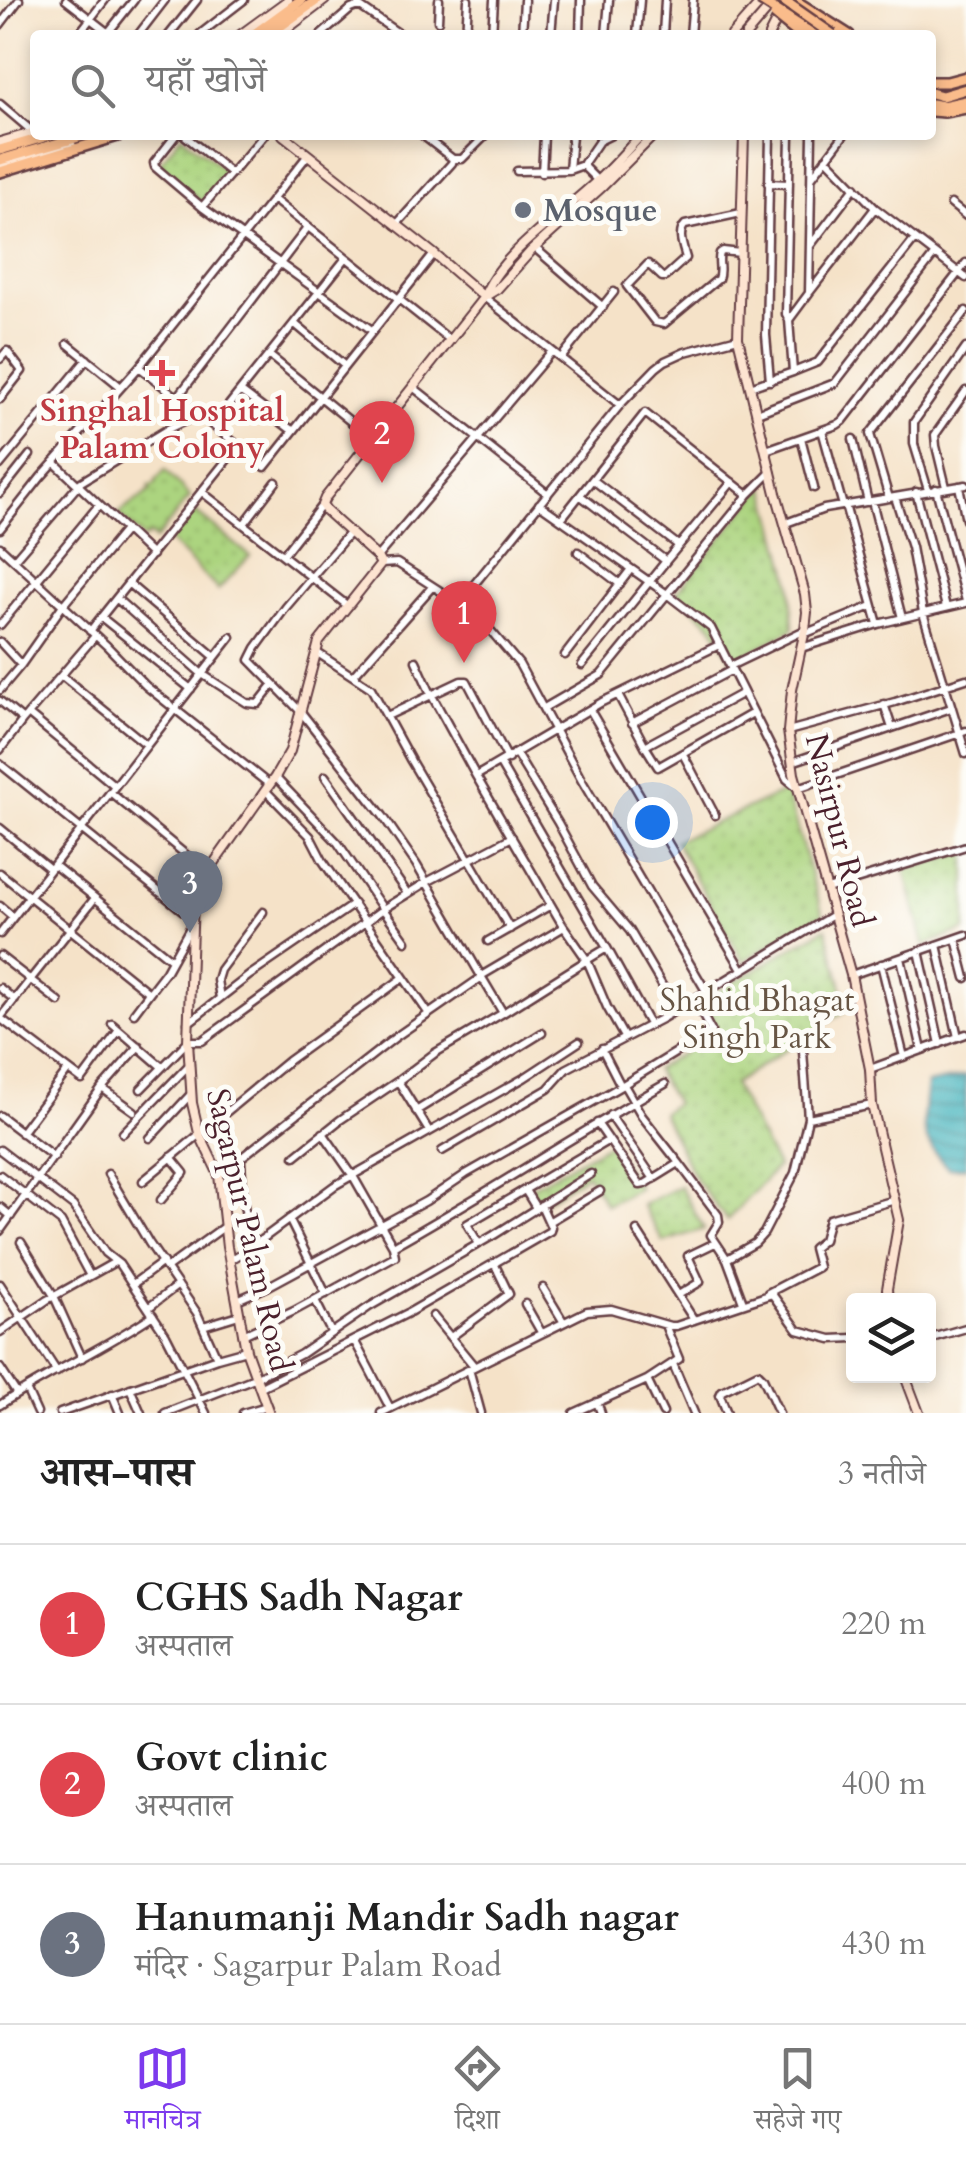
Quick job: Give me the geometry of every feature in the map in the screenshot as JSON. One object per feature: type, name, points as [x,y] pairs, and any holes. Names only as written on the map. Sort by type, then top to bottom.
[{"type":"main road","points":[[259,30],[301,0]]},
{"type":"main road","points":[[275,30],[316,0]]},
{"type":"main road","points":[[760,0],[794,30]]},
{"type":"main road","points":[[760,0],[806,30]]},
{"type":"main road","points":[[782,0],[825,30]]},
{"type":"main road","points":[[794,0],[841,30]]},
{"type":"main road","points":[[936,82],[966,76]]},
{"type":"main road","points":[[936,94],[966,88]]},
{"type":"main road","points":[[936,107],[966,105]]},
{"type":"main road","points":[[1,142],[30,138]]},
{"type":"main road","points":[[0,166],[72,140]]},
{"type":"main road","points":[[0,166],[102,140]]},
{"type":"street","points":[[0,24],[19,0]]},
{"type":"street","points":[[66,0],[76,3],[104,30]]},
{"type":"street","points":[[82,30],[105,0]]},
{"type":"street","points":[[111,30],[134,0]]},
{"type":"street","points":[[142,30],[165,0]]},
{"type":"street","points":[[173,30],[197,0]]},
{"type":"street","points":[[205,30],[244,0]]},
{"type":"street","points":[[247,30],[288,0]]},
{"type":"street","points":[[286,30],[325,0]]},
{"type":"street","points":[[438,21],[439,0]]},
{"type":"street","points":[[466,30],[468,0]]},
{"type":"street","points":[[492,30],[494,0]]},
{"type":"street","points":[[522,30],[524,0]]},
{"type":"street","points":[[551,30],[554,0]]},
{"type":"street","points":[[580,30],[581,0]]},
{"type":"street","points":[[606,30],[609,0]]},
{"type":"street","points":[[637,30],[640,0]]},
{"type":"street","points":[[663,30],[665,0]]},
{"type":"street","points":[[690,30],[693,0]]},
{"type":"street","points":[[736,30],[760,0]]},
{"type":"street","points":[[772,30],[782,0]]},
{"type":"street","points":[[751,30],[782,0]]},
{"type":"street","points":[[327,30],[359,6],[394,30]]},
{"type":"street","points":[[0,104],[30,129]]},
{"type":"street","points":[[1,142],[30,133]]},
{"type":"street","points":[[0,166],[92,140]]},
{"type":"street","points":[[172,140],[155,167],[202,207],[373,331]]},
{"type":"street","points":[[190,140],[232,173]]},
{"type":"street","points":[[202,207],[260,140]]},
{"type":"street","points":[[289,140],[620,405]]},
{"type":"street","points":[[428,140],[453,159],[462,159],[481,140]]},
{"type":"street","points":[[542,172],[544,140]]},
{"type":"street","points":[[569,170],[572,140]]},
{"type":"street","points":[[517,171],[569,170],[584,165],[598,140]]},
{"type":"street","points":[[484,297],[497,290],[637,140]]},
{"type":"street","points":[[283,555],[484,297],[492,279],[524,244],[648,140]]},
{"type":"street","name":"Nasirpur Road","points":[[744,140],[738,338],[804,594],[804,632],[788,730],[798,788],[850,974],[870,1069],[872,1105],[895,1200],[899,1230],[888,1293]]},
{"type":"street","points":[[770,140],[766,335],[770,380]]},
{"type":"street","points":[[790,140],[786,314],[793,372]]},
{"type":"street","points":[[809,293],[812,140]]},
{"type":"street","points":[[812,177],[840,140]]},
{"type":"street","points":[[0,529],[139,368],[308,155]]},
{"type":"street","points":[[826,158],[875,208],[962,275]]},
{"type":"street","points":[[396,226],[453,159]]},
{"type":"street","points":[[584,165],[600,183]]},
{"type":"street","points":[[768,183],[790,184]]},
{"type":"street","points":[[808,248],[855,187]]},
{"type":"street","points":[[273,199],[450,340]]},
{"type":"street","points":[[951,204],[966,216]]},
{"type":"street","points":[[789,320],[875,208]]},
{"type":"street","points":[[740,253],[720,253],[718,279],[664,324],[655,322],[627,286],[648,264],[662,278],[686,258],[681,234],[685,225],[742,213]]},
{"type":"street","points":[[177,398],[308,227]]},
{"type":"street","points":[[750,387],[818,362],[915,239]]},
{"type":"street","points":[[535,248],[602,307]]},
{"type":"street","points":[[139,368],[264,467],[434,254]]},
{"type":"street","points":[[757,413],[835,383],[935,254]]},
{"type":"street","points":[[212,426],[346,258]]},
{"type":"street","points":[[766,450],[843,421],[962,275],[966,263]]},
{"type":"street","points":[[561,358],[614,292]]},
{"type":"street","points":[[966,311],[870,434],[911,547],[923,613],[951,708],[963,732],[966,754]]},
{"type":"street","points":[[294,324],[345,366]]},
{"type":"street","points":[[458,603],[620,405],[666,360],[738,338]]},
{"type":"street","points":[[68,344],[121,387]]},
{"type":"street","points":[[800,648],[966,602],[914,444],[914,422],[966,348]]},
{"type":"street","points":[[0,359],[7,351],[22,371],[0,399]]},
{"type":"street","points":[[378,564],[552,351]]},
{"type":"street","points":[[270,356],[372,439]]},
{"type":"street","points":[[0,465],[87,359]]},
{"type":"street","points":[[413,387],[548,494]]},
{"type":"street","points":[[240,391],[293,431]]},
{"type":"street","points":[[946,488],[935,435],[966,391]]},
{"type":"street","points":[[14,560],[78,486],[195,412]]},
{"type":"street","points":[[561,519],[645,414],[748,495]]},
{"type":"street","points":[[822,430],[878,624]]},
{"type":"street","points":[[801,438],[814,488]]},
{"type":"street","points":[[854,439],[902,618]]},
{"type":"street","points":[[0,750],[62,676],[102,617],[238,446]]},
{"type":"street","points":[[0,493],[30,455]]},
{"type":"street","points":[[54,462],[152,555]]},
{"type":"street","points":[[544,708],[601,675],[771,472]]},
{"type":"street","points":[[594,480],[678,545]]},
{"type":"street","points":[[244,524],[276,482]]},
{"type":"street","points":[[582,666],[732,482]]},
{"type":"street","points":[[786,523],[824,509],[962,486],[966,520]]},
{"type":"street","points":[[202,492],[348,606]]},
{"type":"street","points":[[916,492],[946,607]]},
{"type":"street","points":[[581,496],[666,561]]},
{"type":"street","points":[[322,504],[378,564]]},
{"type":"street","points":[[540,504],[711,628],[787,779],[798,788],[963,732]]},
{"type":"street","points":[[0,625],[99,505]]},
{"type":"street","points":[[0,690],[125,530]]},
{"type":"street","points":[[350,532],[250,658],[302,712],[383,816],[503,1012]]},
{"type":"street","points":[[0,547],[142,683],[270,784],[341,847],[406,941]]},
{"type":"street","points":[[578,552],[620,584]]},
{"type":"street","points":[[378,564],[396,563],[458,603],[491,631],[520,664],[582,781],[706,991]]},
{"type":"street","name":"Sagarpur Palam Road","points":[[268,1409],[246,1350],[219,1175],[199,1133],[191,1094],[188,1023],[193,899],[293,744],[323,636],[378,564]]},
{"type":"street","points":[[565,655],[632,569]]},
{"type":"street","points":[[129,584],[216,657]]},
{"type":"street","points":[[354,675],[432,587]]},
{"type":"street","points":[[117,599],[202,674],[247,703],[261,701],[273,685]]},
{"type":"street","points":[[632,723],[804,632],[872,606]]},
{"type":"street","points":[[102,617],[191,689]]},
{"type":"street","points":[[0,934],[231,637]]},
{"type":"street","points":[[0,642],[22,665]]},
{"type":"street","points":[[476,776],[590,710],[719,645]]},
{"type":"street","points":[[316,652],[372,688],[510,929]]},
{"type":"street","points":[[416,661],[476,776],[587,960],[624,1037]]},
{"type":"street","points":[[62,676],[148,745]]},
{"type":"street","points":[[788,730],[966,678]]},
{"type":"street","points":[[387,716],[461,681],[469,683],[558,823],[592,886],[630,931],[676,1010]]},
{"type":"street","points":[[644,746],[743,693]]},
{"type":"street","points":[[618,696],[657,768],[753,713]]},
{"type":"street","points":[[0,701],[25,717],[208,873]]},
{"type":"street","points":[[884,704],[892,728]]},
{"type":"street","points":[[792,762],[951,708]]},
{"type":"street","points":[[590,710],[742,970]]},
{"type":"street","points":[[0,734],[8,740]]},
{"type":"street","points":[[682,754],[715,815]]},
{"type":"street","points":[[0,764],[192,921],[172,960],[134,1013]]},
{"type":"street","points":[[500,764],[649,1024]]},
{"type":"street","points":[[325,776],[408,894]]},
{"type":"street","points":[[270,784],[310,836],[320,857],[429,1014]]},
{"type":"street","points":[[0,828],[172,960]]},
{"type":"street","points":[[141,1090],[188,1041],[202,1040],[426,882],[512,838]]},
{"type":"street","points":[[827,889],[966,846]]},
{"type":"street","points":[[0,873],[149,993]]},
{"type":"street","points":[[95,898],[0,1018],[84,1079],[120,1030]]},
{"type":"street","points":[[188,1023],[354,904]]},
{"type":"street","points":[[488,942],[551,905]]},
{"type":"street","points":[[0,906],[14,917]]},
{"type":"street","points":[[220,998],[220,970],[263,912]]},
{"type":"street","points":[[442,1151],[548,1089],[561,1073],[578,1062],[676,1010],[833,915]]},
{"type":"street","points":[[219,1175],[340,1079],[481,976],[564,927]]},
{"type":"street","points":[[850,974],[966,936]]},
{"type":"street","points":[[956,939],[966,978]]},
{"type":"street","points":[[870,1069],[962,1036],[937,945]]},
{"type":"street","points":[[294,1156],[435,1053],[606,948]]},
{"type":"street","points":[[919,951],[940,1044]]},
{"type":"street","points":[[0,956],[59,1002]]},
{"type":"street","points":[[901,958],[922,1050]]},
{"type":"street","points":[[881,964],[904,1057]]},
{"type":"street","points":[[143,1181],[288,1061],[403,978]]},
{"type":"street","points":[[0,988],[15,1000]]},
{"type":"street","points":[[237,1300],[426,1201],[711,1030],[694,999]]},
{"type":"street","points":[[112,1024],[162,1067]]},
{"type":"street","points":[[416,1112],[542,1033]]},
{"type":"street","points":[[230,1260],[334,1186],[524,1078],[579,1042]]},
{"type":"street","points":[[0,1230],[102,1088],[139,1046]]},
{"type":"street","points":[[602,1049],[642,1116],[720,1219],[711,1234],[727,1259],[743,1303]]},
{"type":"street","points":[[727,1259],[755,1242],[772,1221],[795,1173],[808,1118],[803,1051]]},
{"type":"street","points":[[123,1133],[190,1064]]},
{"type":"street","points":[[21,1133],[68,1070]]},
{"type":"street","points":[[398,1082],[429,1131]]},
{"type":"street","points":[[393,1246],[665,1084]]},
{"type":"street","points":[[102,1088],[134,1110]]},
{"type":"street","points":[[150,1138],[191,1094]]},
{"type":"street","points":[[808,1118],[872,1105]]},
{"type":"street","points":[[610,1115],[654,1179]]},
{"type":"street","points":[[0,1116],[54,1157]]},
{"type":"street","points":[[597,1122],[640,1184],[679,1164]]},
{"type":"street","points":[[243,1335],[395,1256],[353,1176],[324,1132]]},
{"type":"street","points":[[479,1244],[468,1224],[609,1140]]},
{"type":"street","points":[[0,1150],[73,1206],[151,1312],[206,1413]]},
{"type":"street","points":[[161,1200],[184,1173],[171,1157]]},
{"type":"street","points":[[241,1160],[252,1246]]},
{"type":"street","points":[[108,1174],[197,1313],[216,1358]]},
{"type":"street","points":[[164,1413],[200,1401],[302,1354],[331,1332],[591,1174]]},
{"type":"street","points":[[0,1175],[64,1226],[90,1276]]},
{"type":"street","points":[[260,1387],[408,1313],[550,1230],[550,1221],[525,1190]]},
{"type":"street","points":[[550,1221],[600,1192]]},
{"type":"street","points":[[382,1413],[587,1311],[611,1309],[676,1326],[765,1295],[818,1267],[813,1248],[823,1240],[829,1218],[895,1200]]},
{"type":"street","points":[[0,1207],[12,1216]]},
{"type":"street","points":[[289,1219],[326,1294]]},
{"type":"street","points":[[133,1284],[225,1226]]},
{"type":"street","points":[[637,1231],[694,1320]]},
{"type":"street","points":[[21,1242],[54,1296],[82,1358]]},
{"type":"street","points":[[680,1294],[700,1282],[688,1256],[715,1243]]},
{"type":"street","points":[[0,1331],[116,1261]]},
{"type":"street","points":[[451,1337],[509,1294],[494,1263]]},
{"type":"street","points":[[0,1284],[57,1372]]},
{"type":"street","points":[[0,1405],[124,1336],[178,1285]]},
{"type":"street","points":[[544,1288],[564,1321]]},
{"type":"street","points":[[765,1295],[776,1297],[798,1330],[831,1340],[846,1339]]},
{"type":"street","points":[[315,1300],[331,1332]]},
{"type":"street","points":[[525,1304],[541,1332]]},
{"type":"street","points":[[202,1326],[239,1315]]},
{"type":"street","points":[[434,1316],[471,1367],[481,1413]]},
{"type":"street","points":[[574,1413],[647,1380],[679,1360],[664,1325]]},
{"type":"street","points":[[936,1337],[966,1328]]},
{"type":"street","points":[[354,1340],[390,1408]]},
{"type":"street","points":[[60,1413],[246,1350]]},
{"type":"street","points":[[673,1364],[694,1413]]},
{"type":"street","points":[[0,1368],[17,1394]]},
{"type":"street","points":[[727,1413],[722,1391],[758,1373],[779,1413]]},
{"type":"street","points":[[647,1380],[663,1413]]},
{"type":"street","points":[[908,1383],[919,1413]]},
{"type":"street","points":[[130,1388],[141,1413]]},
{"type":"street","points":[[26,1389],[37,1413]]},
{"type":"street","points":[[112,1394],[120,1413]]},
{"type":"street","points":[[597,1402],[601,1413]]},
{"type":"street","points":[[244,1413],[268,1409]]},
{"type":"green space","points":[[177,140],[187,140],[228,173],[202,203],[157,167]]},
{"type":"green space","points":[[165,470],[190,497],[155,540],[149,534],[144,539],[118,514],[151,490],[149,486],[156,484]]},
{"type":"green space","points":[[765,485],[791,583],[793,629],[732,662],[713,626],[676,593]]},
{"type":"green space","points":[[193,510],[250,556],[218,590],[168,539]]},
{"type":"green space","name":"Shahid Bhagat Singh Park","points":[[786,791],[823,915],[743,961],[675,841]]},
{"type":"green space","points":[[966,852],[966,930],[924,945],[905,870]]},
{"type":"green space","name":"Shahid Bhagat Singh Park","points":[[826,928],[848,1009],[733,1084],[777,1167],[727,1220],[696,1180],[662,1113],[675,1103],[655,1070],[715,1034],[698,1003]]},
{"type":"green space","points":[[610,1143],[639,1188],[606,1205],[587,1174],[537,1206],[526,1190]]},
{"type":"green space","points":[[680,1186],[704,1229],[663,1242],[642,1205]]},
{"type":"water","points":[[966,1076],[966,1167],[948,1168],[931,1148],[924,1129],[927,1084]]},
{"type":"place","name":"Mosque","points":[[523,210]]},
{"type":"place","name":"Singhal Hospital Palam Colony","points":[[162,373]]},
{"type":"place","name":"Govt clinic","points":[[382,483]]},
{"type":"place","name":"CGHS Sadh Nagar","points":[[464,663]]},
{"type":"place","name":"Hanumanji Mandir Sadh nagar","points":[[190,933]]}]
